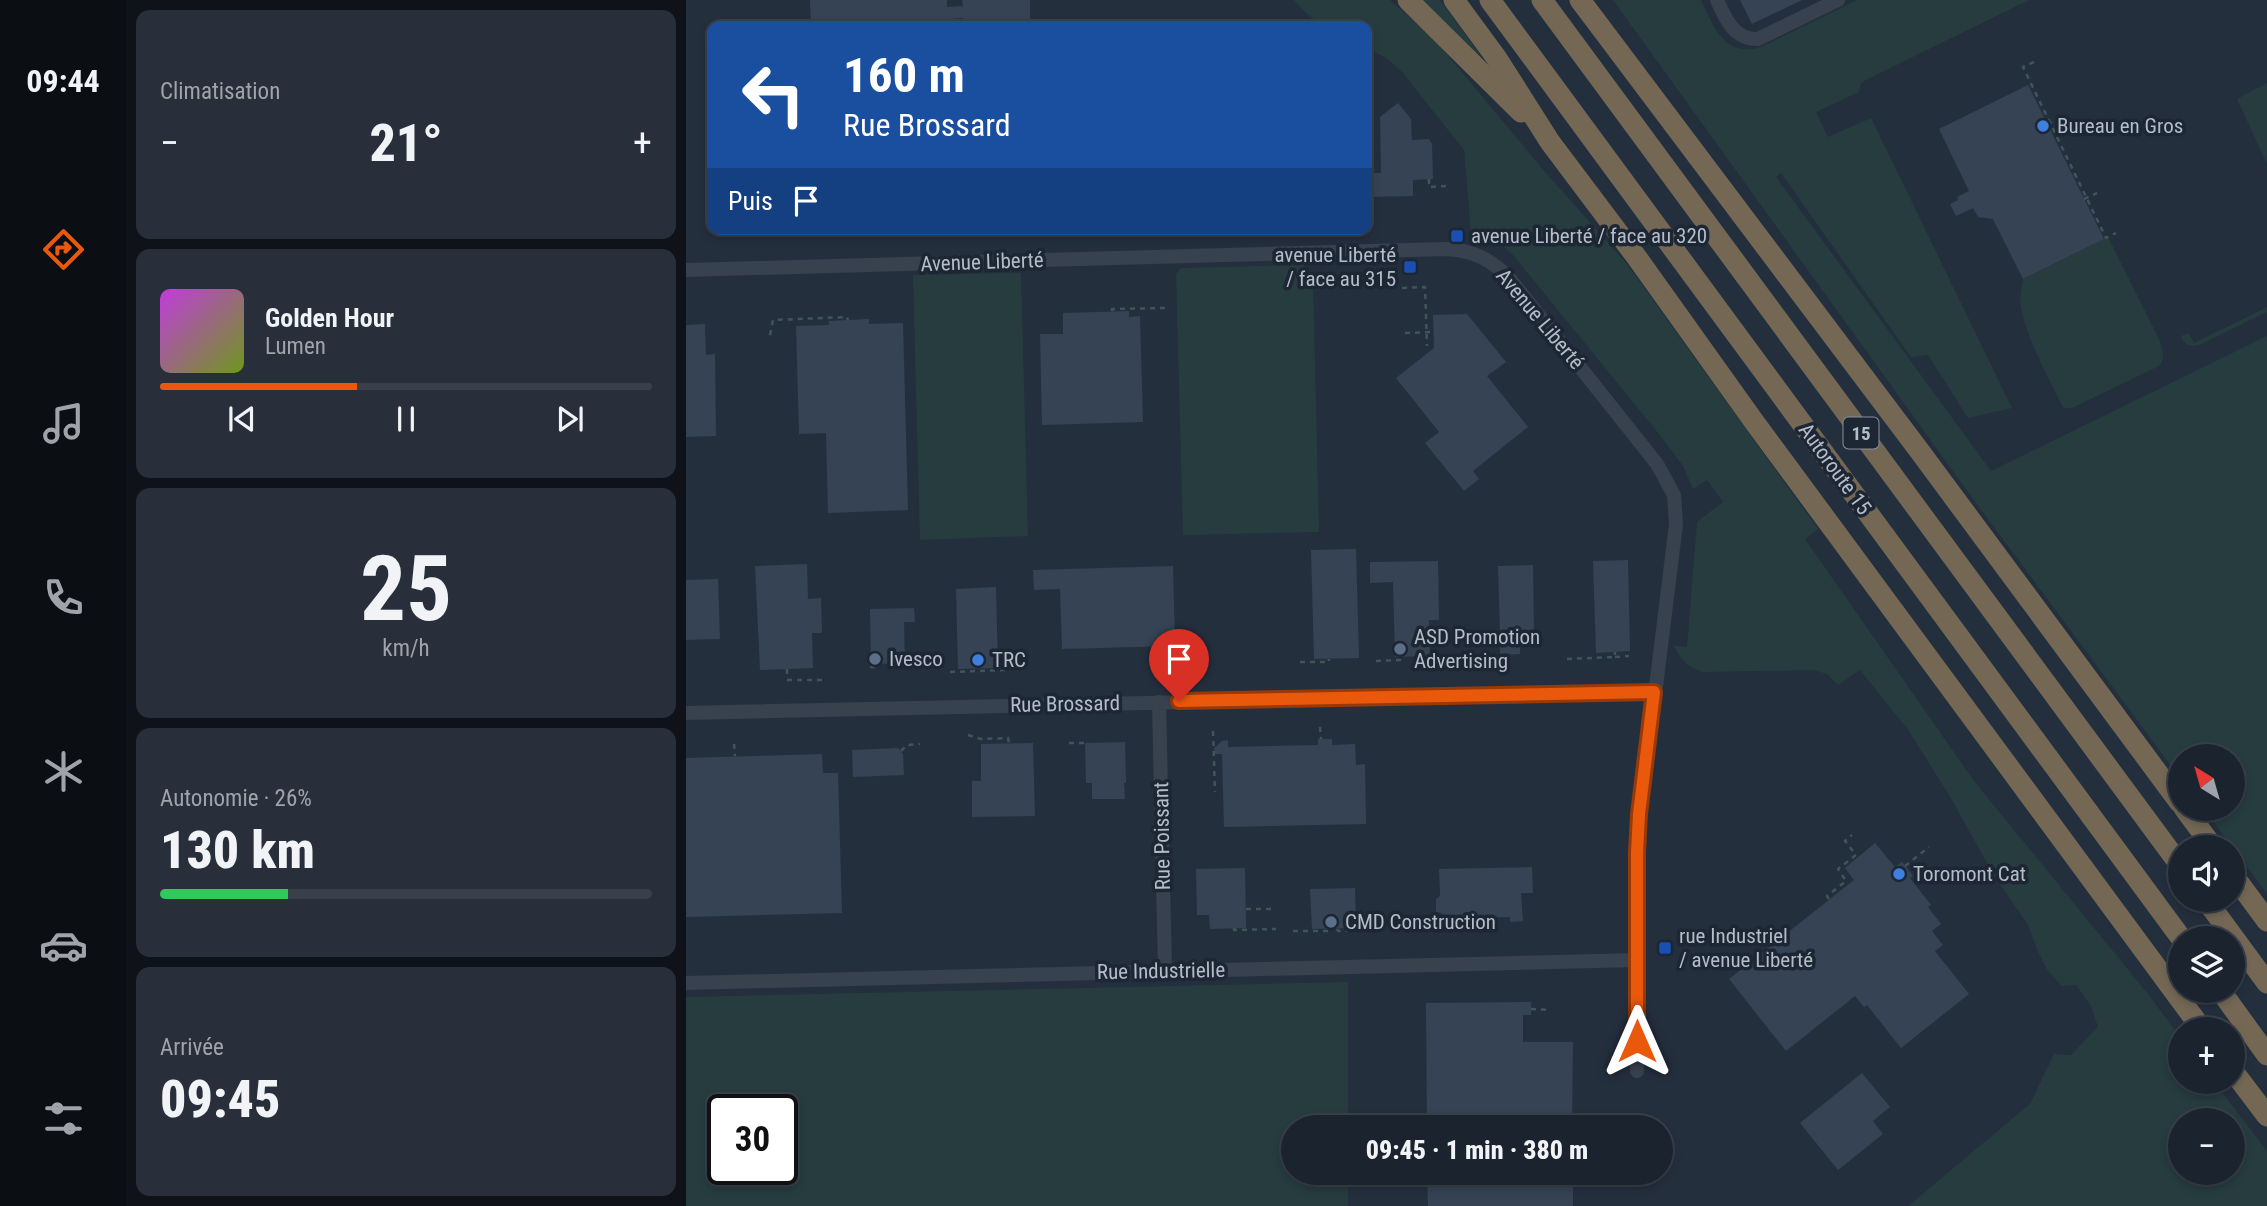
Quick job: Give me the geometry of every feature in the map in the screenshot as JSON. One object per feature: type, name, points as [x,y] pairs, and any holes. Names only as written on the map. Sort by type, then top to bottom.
[{"type":"highway","points":[[1408,0],[1550,142]]},
{"type":"highway","points":[[1454,0],[1498,60],[1550,142],[2193,1017]]},
{"type":"highway","name":"Autoroute 15","points":[[1490,0],[2172,926]]},
{"type":"highway","name":"Autoroute 15","points":[[1542,0],[2168,850]]},
{"type":"highway","points":[[1580,0],[2168,787]]},
{"type":"highway","points":[[1596,0],[1753,230]]},
{"type":"highway","points":[[2245,891],[2267,921]]},
{"type":"highway","points":[[2215,912],[2267,983]]},
{"type":"highway","points":[[2229,1003],[2267,1055]]},
{"type":"highway","points":[[2245,1087],[2267,1116]]},
{"type":"street","points":[[1717,0],[1738,34],[1752,40],[1838,0]]},
{"type":"street","name":"Avenue Liberté","points":[[686,270],[1445,249],[1466,251],[1485,257],[1510,279],[1657,464],[1670,484],[1676,508],[1638,833],[1637,1071]]},
{"type":"street","name":"Rue Brossard","points":[[686,713],[1654,692]]},
{"type":"street","name":"Rue Poissant","points":[[1159,702],[1165,970]]},
{"type":"street","name":"Rue Industrielle","points":[[686,983],[1637,960]]},
{"type":"path","points":[[2034,62],[2023,67],[2049,124],[2106,238],[2116,233]]},
{"type":"path","points":[[2049,124],[2061,118]]},
{"type":"path","points":[[1429,179],[1429,187],[1446,186]]},
{"type":"path","points":[[2085,199],[2097,193]]},
{"type":"path","points":[[1402,288],[1425,287],[1427,346]]},
{"type":"path","points":[[1112,311],[1166,308]]},
{"type":"path","points":[[770,335],[773,320],[847,317],[848,320]]},
{"type":"path","points":[[1405,333],[1433,332]]},
{"type":"path","points":[[1474,638],[1497,637]]},
{"type":"path","points":[[1567,659],[1615,654],[1629,656]]},
{"type":"path","points":[[1376,661],[1400,660],[1400,657]]},
{"type":"path","points":[[1300,662],[1329,662],[1329,659]]},
{"type":"path","points":[[870,667],[877,667],[877,664]]},
{"type":"path","points":[[787,669],[787,678],[827,680]]},
{"type":"path","points":[[950,672],[1006,670]]},
{"type":"path","points":[[1320,727],[1321,740]]},
{"type":"path","points":[[1213,731],[1215,792]]},
{"type":"path","points":[[968,735],[981,739],[1008,738],[1009,744]]},
{"type":"path","points":[[1069,743],[1089,743]]},
{"type":"path","points":[[734,744],[735,756]]},
{"type":"path","points":[[901,751],[907,745],[920,744]]},
{"type":"path","points":[[1213,745],[1218,744]]},
{"type":"path","points":[[1829,899],[1827,896],[1846,881],[1838,869],[1856,855],[1845,841],[1852,835]]},
{"type":"path","points":[[1905,866],[1929,847]]},
{"type":"path","points":[[1246,909],[1275,909]]},
{"type":"path","points":[[1436,925],[1444,916]]},
{"type":"path","points":[[1410,925],[1462,924]]},
{"type":"path","points":[[1234,928],[1276,929]]},
{"type":"path","points":[[1293,931],[1331,931],[1330,929]]},
{"type":"path","points":[[1337,929],[1374,930]]},
{"type":"path","points":[[1531,1009],[1550,1010]]},
{"type":"green space","points":[[1294,0],[1390,0],[1435,40],[1545,172],[1627,264],[1818,529],[1805,539],[1974,781],[2168,1021],[2168,1094],[2223,1094],[2234,1108],[2168,1108],[2168,1185],[2245,1185],[2245,1122],[2267,1151],[2267,1206],[1908,1206],[2030,1104],[2054,1054],[2071,1055],[2098,1027],[2091,1006],[2076,985],[2062,986],[2048,971],[2028,925],[1993,874],[1952,800],[1909,731],[1860,670],[1838,685],[1827,674],[1813,670],[1703,672],[1689,666],[1682,659],[1674,646],[1687,647],[1697,522],[1723,502],[1707,480],[1693,489],[1683,466],[1663,439],[1513,255],[1499,242],[1471,233],[1464,150],[1402,72],[1385,57],[1372,50],[1372,21],[1318,21]]},
{"type":"green space","points":[[1419,0],[1440,0],[1481,56],[1479,58]]},
{"type":"green space","points":[[1613,0],[1701,0],[1722,38],[1738,48],[1748,49],[1761,47],[1857,0],[2029,0],[1866,80],[1861,83],[1859,92],[1816,112],[1828,137],[1871,118],[2012,408],[1968,418],[1928,355],[1911,357],[1781,173],[1776,177],[1991,471],[2267,336],[2267,894],[2245,864],[2245,835],[2223,835],[2213,821],[2245,821],[2245,744],[2168,744],[2168,762],[1968,492]]},
{"type":"green space","points":[[2267,83],[2267,164],[2237,99]]},
{"type":"green space","points":[[2108,237],[2157,335],[2163,358],[2159,366],[2072,408],[2065,408],[2028,332],[2020,304],[2023,279]]},
{"type":"green space","points":[[1304,265],[1313,281],[1319,532],[1183,535],[1176,274],[1181,268]]},
{"type":"green space","points":[[1021,273],[1028,536],[920,540],[913,275]]},
{"type":"green space","points":[[2267,307],[2267,312],[2199,345],[2188,345],[2182,339],[2181,336],[2189,333],[2194,343]]},
{"type":"green space","points":[[1348,982],[1348,1115],[1281,1115],[1281,1185],[1348,1185],[1348,1206],[686,1206],[686,997]]},
{"type":"building","points":[[810,0],[947,0],[947,7],[963,6],[962,0],[1030,0],[1030,21],[963,21],[963,18],[947,21],[811,21]]},
{"type":"building","points":[[1740,0],[1802,0],[1752,24]]},
{"type":"building","points":[[2028,85],[2104,239],[2023,279],[1993,219],[1978,217],[1973,208],[1956,216],[1950,204],[1969,191],[1939,129]]},
{"type":"building","points":[[1398,103],[1411,119],[1412,140],[1429,139],[1432,144],[1433,179],[1413,180],[1413,196],[1372,197],[1372,173],[1381,173],[1380,117]]},
{"type":"building","points":[[1129,311],[1129,317],[1140,316],[1143,422],[1042,425],[1040,334],[1063,334],[1063,313]]},
{"type":"building","points":[[1467,314],[1506,362],[1487,376],[1528,427],[1473,471],[1479,479],[1464,491],[1425,443],[1439,432],[1396,378],[1434,348],[1433,315]]},
{"type":"building","points":[[869,319],[869,324],[903,323],[908,510],[828,513],[826,433],[799,434],[796,326],[829,325],[829,321]]},
{"type":"building","points":[[705,324],[706,355],[715,354],[716,436],[686,437],[686,325]]},
{"type":"building","points":[[1356,549],[1359,658],[1314,659],[1311,550]]},
{"type":"building","points":[[1628,560],[1630,651],[1596,653],[1593,561]]},
{"type":"building","points":[[1438,561],[1439,620],[1429,620],[1430,656],[1395,657],[1393,582],[1370,583],[1370,562]]},
{"type":"building","points":[[807,564],[808,599],[821,598],[822,633],[812,633],[813,668],[760,670],[755,566]]},
{"type":"building","points":[[1533,565],[1534,634],[1520,634],[1520,654],[1500,655],[1500,639],[1495,634],[1500,634],[1498,566]]},
{"type":"building","points":[[1173,566],[1175,646],[1062,649],[1060,589],[1034,590],[1033,570]]},
{"type":"building","points":[[718,579],[720,639],[686,640],[686,580]]},
{"type":"building","points":[[996,587],[998,668],[958,669],[956,589]]},
{"type":"building","points":[[914,608],[915,622],[904,622],[905,663],[871,664],[870,609]]},
{"type":"building","points":[[1318,739],[1332,739],[1332,745],[1355,744],[1356,765],[1365,764],[1366,824],[1224,827],[1222,754],[1215,754],[1214,748],[1222,741],[1228,740],[1228,747],[1318,745]]},
{"type":"building","points":[[1125,742],[1125,799],[1092,799],[1092,783],[1086,783],[1085,743]]},
{"type":"building","points":[[1033,743],[1035,816],[972,817],[972,781],[981,781],[981,744]]},
{"type":"building","points":[[898,748],[903,754],[904,775],[853,777],[852,750]]},
{"type":"building","points":[[822,754],[823,773],[838,773],[842,913],[686,917],[686,758]]},
{"type":"building","points":[[1875,843],[1895,867],[1902,862],[1913,876],[1910,878],[1931,905],[1928,907],[1941,924],[1932,931],[1943,945],[1935,951],[1969,994],[1901,1048],[1867,1005],[1864,1007],[1855,996],[1786,1051],[1729,979],[1854,880],[1845,868]]},
{"type":"building","points":[[1532,867],[1533,893],[1521,893],[1523,921],[1510,922],[1510,917],[1460,918],[1460,922],[1447,923],[1441,913],[1436,912],[1436,899],[1440,896],[1439,869]]},
{"type":"building","points":[[1245,868],[1246,928],[1210,929],[1209,915],[1197,915],[1196,869]]},
{"type":"building","points":[[1355,888],[1356,928],[1312,929],[1310,889]]},
{"type":"building","points":[[1531,1002],[1531,1015],[1523,1015],[1523,1042],[1573,1042],[1572,1115],[1427,1115],[1426,1003]]},
{"type":"building","points":[[1862,1073],[1890,1107],[1873,1121],[1883,1134],[1838,1170],[1800,1123]]},
{"type":"building","points":[[1427,1185],[1573,1185],[1573,1206],[1428,1206]]},
{"type":"place","name":"Bureau en Gros","points":[[2043,126]]},
{"type":"place","name":"avenue Liberté / face au 320","points":[[1457,236]]},
{"type":"place","name":"avenue Liberté / face au 315","points":[[1410,267]]},
{"type":"place","name":"ASD Promotion Advertising","points":[[1400,649]]},
{"type":"place","name":"Ivesco","points":[[875,659]]},
{"type":"place","name":"TRC","points":[[978,660]]},
{"type":"place","name":"Toromont Cat","points":[[1899,874]]},
{"type":"place","name":"CMD Construction","points":[[1331,922]]},
{"type":"place","name":"rue Industriel / avenue Liberté","points":[[1665,948]]},
{"type":"route","points":[[1179,701],[1654,692],[1639,814],[1637,853],[1637,1041]]}]
